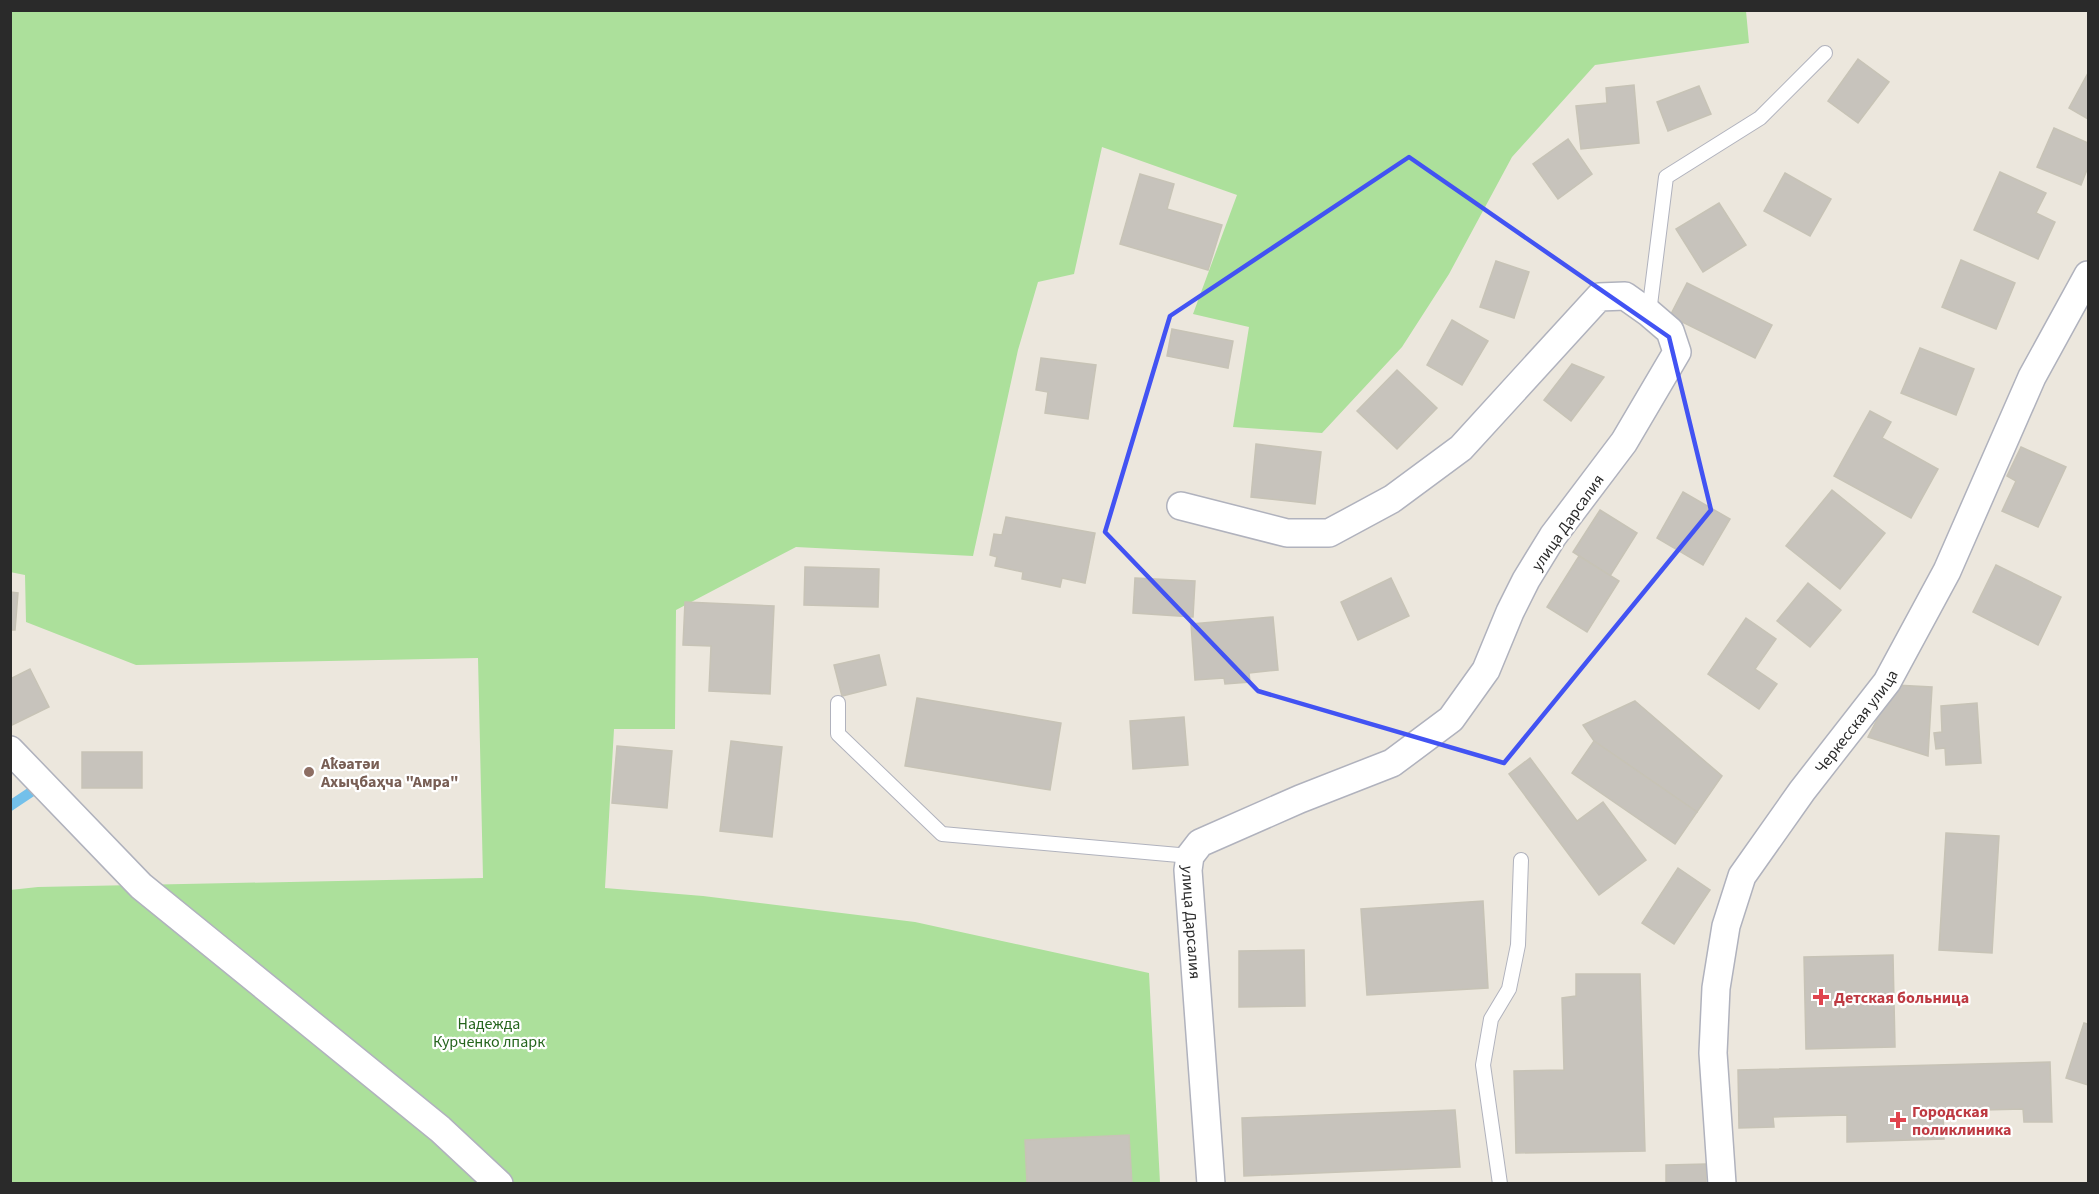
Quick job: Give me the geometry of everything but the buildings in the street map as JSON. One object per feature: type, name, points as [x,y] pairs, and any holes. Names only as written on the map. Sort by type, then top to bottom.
[{"type":"street","name":"Черкесская улица","points":[[1722,1184],[1713,1053],[1716,987],[1726,926],[1742,876],[1802,790],[1887,682],[1947,571],[2032,377],[2088,275]]},
{"type":"street","name":"улица Дарсалия","points":[[1181,506],[1287,533],[1329,533],[1392,499],[1461,448],[1599,297],[1625,296],[1670,331],[1677,352],[1624,442],[1553,536],[1526,580],[1486,670],[1451,719],[1392,763],[1300,799],[1200,843],[1190,856],[1188,870],[1211,1184]]},
{"type":"street","points":[[10,750],[141,886],[440,1128],[499,1184]]},
{"type":"lane","points":[[1649,313],[1666,177],[1760,118],[1825,53]]},
{"type":"lane","points":[[838,703],[838,734],[942,834],[1190,856]]},
{"type":"lane","points":[[1500,1184],[1483,1065],[1491,1019],[1509,989],[1518,945],[1521,860]]},
{"type":"highlighted area","points":[[1409,157],[1669,337],[1711,510],[1504,763],[1258,691],[1105,532],[1170,316]]},
{"type":"green space","name":"Надежда Курченко лпарк","points":[[11,11],[1746,11],[1749,43],[1595,65],[1512,157],[1449,274],[1402,347],[1322,433],[1233,427],[1249,327],[1193,314],[1237,195],[1102,147],[1074,274],[1038,282],[1018,350],[973,556],[796,547],[676,610],[675,729],[614,729],[605,888],[703,896],[915,922],[1149,973],[1160,1183],[11,1183],[10,890],[38,887],[483,878],[478,658],[136,665],[26,622],[25,575],[10,572]]},
{"type":"waterway","points":[[10,806],[43,784]]},
{"type":"place","name":"Аҟәатәи Ахыҷбаҳча \"Амра\"","points":[[309,772]]},
{"type":"place","name":"Детская больница","points":[[1821,997]]},
{"type":"place","name":"Городская поликлиника","points":[[1898,1120]]}]
